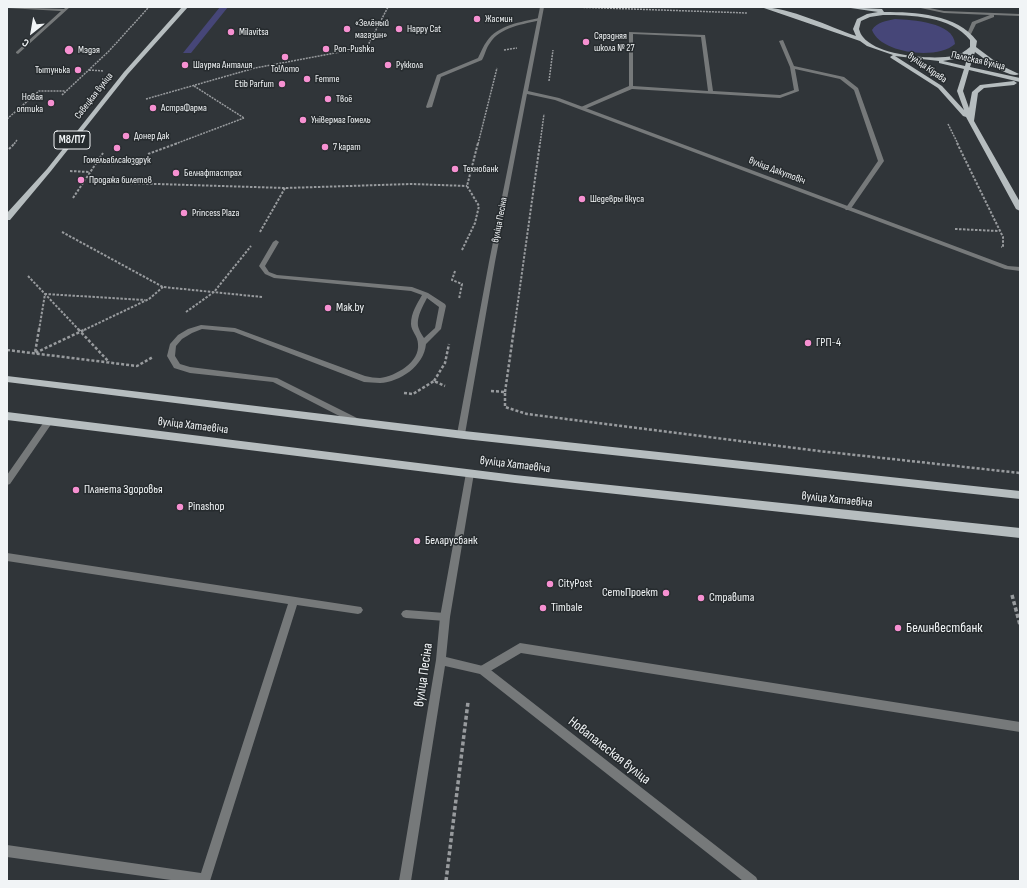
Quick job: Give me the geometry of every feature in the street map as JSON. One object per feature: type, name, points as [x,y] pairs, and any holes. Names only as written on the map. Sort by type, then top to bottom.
[{"type":"main road","name":"Савецкая вуліца","points":[[7,218],[49,170],[126,73],[185,7]]},
{"type":"main road","points":[[764,7],[792,14],[862,40],[886,52],[908,58],[931,60],[951,59],[965,54],[973,48],[974,41],[969,34],[956,25],[914,7]]},
{"type":"main road","points":[[847,7],[880,9],[938,18]]},
{"type":"main road","points":[[872,15],[880,9]]},
{"type":"main road","points":[[862,40],[856,34],[855,28],[863,18],[872,15],[900,13]]},
{"type":"main road","name":"вуліца Кірава","points":[[973,48],[960,91],[971,121],[1020,209]]},
{"type":"main road","name":"Палеская вуліца","points":[[973,48],[998,66],[1020,76]]},
{"type":"main road","name":"вуліца Кірава","points":[[886,52],[940,87],[971,121]]},
{"type":"main road","name":"Палеская вуліца","points":[[931,60],[1020,80]]},
{"type":"main road","points":[[971,121],[974,92],[982,86],[994,83],[1020,84]]},
{"type":"main road","name":"вуліца Хатаевіча","points":[[7,378],[461,434],[1020,495]]},
{"type":"main road","name":"вуліца Хатаевіча","points":[[7,416],[470,473],[1020,534]]},
{"type":"street","points":[[7,7],[66,9]]},
{"type":"street","name":"вуліца Песіна","points":[[461,434],[492,262],[542,7]]},
{"type":"street","points":[[918,7],[944,12],[1020,14]]},
{"type":"street","points":[[18,53],[66,9]]},
{"type":"street","points":[[969,34],[974,23],[998,14]]},
{"type":"street","points":[[429,107],[439,76],[480,60],[489,41],[496,35],[512,26],[539,19]]},
{"type":"street","points":[[631,87],[631,33],[703,36],[711,92]]},
{"type":"street","points":[[583,108],[631,87],[780,97],[797,91],[792,67],[781,41]]},
{"type":"street","points":[[792,67],[842,78],[856,89],[881,161],[848,209]]},
{"type":"street","name":"вуліца Дакутовіч","points":[[526,92],[547,96],[583,108],[1007,268],[1020,269]]},
{"type":"street","points":[[276,242],[262,266],[266,273],[276,276],[412,290],[426,294],[443,306],[438,329],[422,343],[419,356],[413,365],[400,374],[381,380],[364,379],[235,330],[201,326],[180,337],[174,346],[171,356],[177,366],[190,370],[274,380],[359,422]]},
{"type":"street","points":[[422,343],[414,327],[420,305],[426,294]]},
{"type":"street","points":[[7,482],[49,421]]},
{"type":"street","name":"вуліца Песіна","points":[[406,881],[441,660],[445,617],[470,473]]},
{"type":"street","points":[[7,557],[358,610]]},
{"type":"street","points":[[7,851],[204,880],[294,600]]},
{"type":"street","points":[[406,614],[445,617]]},
{"type":"street","points":[[483,670],[520,648],[1020,727]]},
{"type":"street","name":"Новапалеская вуліца","points":[[441,660],[483,670],[752,881]]},
{"type":"path","points":[[62,95],[109,51],[148,7]]},
{"type":"path","points":[[146,99],[255,68],[367,47],[388,7]]},
{"type":"path","points":[[554,44],[505,392],[505,407],[527,414],[819,451],[1020,473]]},
{"type":"path","points":[[501,50],[519,47]]},
{"type":"path","points":[[462,250],[475,223],[479,206],[467,186],[497,66]]},
{"type":"path","points":[[148,154],[244,118],[194,86]]},
{"type":"path","points":[[7,120],[39,91],[66,91]]},
{"type":"path","points":[[8,149],[17,140]]},
{"type":"path","points":[[73,198],[103,153]]},
{"type":"path","points":[[126,183],[285,188],[412,184],[467,186]]},
{"type":"path","points":[[259,234],[285,188]]},
{"type":"path","points":[[62,232],[164,287],[262,297]]},
{"type":"path","points":[[7,350],[109,363],[28,276]]},
{"type":"path","points":[[36,354],[159,294],[164,287]]},
{"type":"path","points":[[45,294],[145,300]]},
{"type":"path","points":[[36,354],[45,294]]},
{"type":"path","points":[[492,391],[505,392]]},
{"type":"path","points":[[1012,595],[1020,625]]},
{"type":"path","points":[[446,881],[468,702]]},
{"type":"shaded area","points":[[220,7],[228,7],[191,53],[183,53]]},
{"type":"shaded area","points":[[895,19],[911,20],[940,27],[948,31],[953,37],[955,44],[947,49],[924,53],[910,52],[886,45],[877,38],[872,30],[874,27],[885,21]]},
{"type":"place","name":"Жасмин","points":[[477,19]]},
{"type":"place","name":"«Зелёный магазин»","points":[[347,29]]},
{"type":"place","name":"Happy Cat","points":[[399,29]]},
{"type":"place","name":"Milavitsa","points":[[231,32]]},
{"type":"place","name":"Сярэдняя школа № 27","points":[[586,42]]},
{"type":"place","name":"Pon-Pushka","points":[[326,49]]},
{"type":"place","name":"Мэдэя","points":[[69,50]]},
{"type":"place","name":"То!Лото","points":[[285,57]]},
{"type":"place","name":"Шаурма Анталия","points":[[185,65]]},
{"type":"place","name":"Руккола","points":[[388,65]]},
{"type":"place","name":"Тытунька","points":[[78,70]]},
{"type":"place","name":"Femme","points":[[307,79]]},
{"type":"place","name":"Etib Parfum","points":[[282,84]]},
{"type":"place","name":"Твоё","points":[[328,99]]},
{"type":"place","name":"Новая оптика","points":[[51,103]]},
{"type":"place","name":"АстраФарма","points":[[153,108]]},
{"type":"place","name":"Універмаг Гомель","points":[[303,120]]},
{"type":"place","name":"Донер Дак","points":[[126,136]]},
{"type":"place","name":"7 карат","points":[[325,147]]},
{"type":"place","name":"Гомельаблсаюздрук","points":[[117,148]]},
{"type":"place","name":"Технобанк","points":[[455,169]]},
{"type":"place","name":"Белнафтастрах","points":[[176,173]]},
{"type":"place","name":"Продажа билетов","points":[[81,180]]},
{"type":"place","name":"Шедевры вкуса","points":[[582,199]]},
{"type":"place","name":"Princess Plaza","points":[[184,213]]},
{"type":"place","name":"Mak.by","points":[[328,308]]},
{"type":"place","name":"ГРП-4","points":[[808,343]]},
{"type":"place","name":"Планета Здоровья","points":[[76,490]]},
{"type":"place","name":"Pinashop","points":[[180,507]]},
{"type":"place","name":"Беларусбанк","points":[[417,541]]},
{"type":"place","name":"CityPost","points":[[550,584]]},
{"type":"place","name":"СетьПроект","points":[[666,593]]},
{"type":"place","name":"Стравита","points":[[701,598]]},
{"type":"place","name":"Timbale","points":[[543,608]]},
{"type":"place","name":"Белинвестбанк","points":[[898,628]]}]
